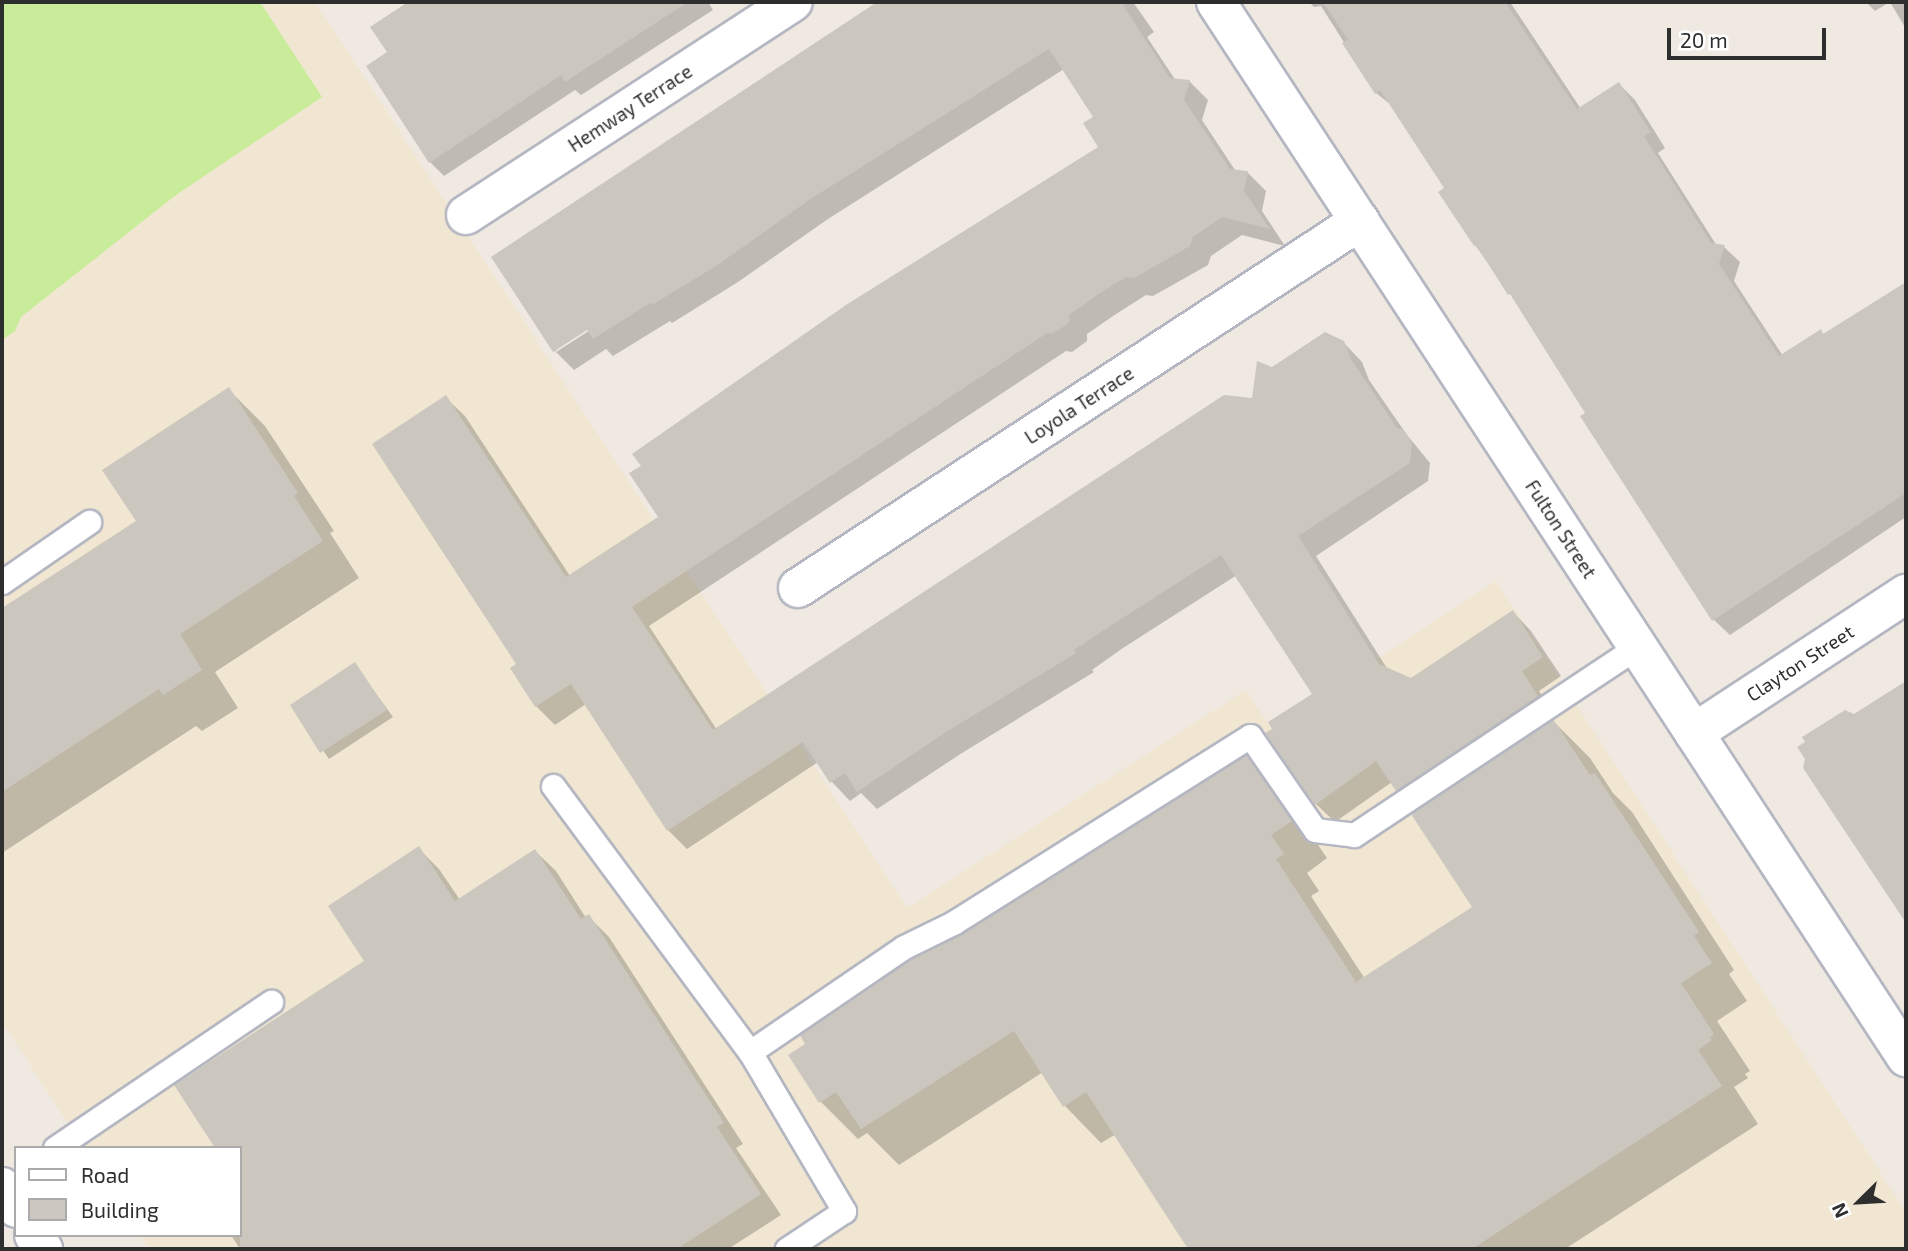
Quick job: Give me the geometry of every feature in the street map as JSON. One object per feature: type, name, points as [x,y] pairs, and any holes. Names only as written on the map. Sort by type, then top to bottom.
[{"type":"street","name":"Hemway Terrace","points":[[466,215],[793,2]]},
{"type":"street","name":"Fulton Street","points":[[1216,2],[1906,1057]]},
{"type":"street","name":"Loyola Terrace","points":[[798,588],[1360,221]]},
{"type":"street","name":"Clayton Street","points":[[1694,733],[1906,594]]},
{"type":"street","points":[[2,1185],[14,1205]]},
{"type":"lane","points":[[2,582],[89,522]]},
{"type":"lane","points":[[750,1052],[904,947],[953,923],[1250,736],[1315,830],[1354,835],[1638,646]]},
{"type":"lane","points":[[553,786],[750,1052],[844,1212],[787,1249]]},
{"type":"lane","points":[[58,1146],[271,1002]]},
{"type":"shaded area","points":[[2,2],[315,2],[907,908],[1246,690],[1271,728],[1496,581],[1906,1212],[1906,1249],[150,1249],[141,1237],[242,1237],[242,1146],[83,1146],[2,1022]]},
{"type":"green space","points":[[2,2],[260,2],[322,97],[176,195],[21,317],[15,331],[2,340]]},
{"type":"building","points":[[408,2],[688,2],[565,82],[561,75],[429,163],[366,66],[387,52],[370,27]]},
{"type":"building","points":[[877,2],[1121,2],[1170,78],[1190,80],[1184,100],[1230,169],[1248,171],[1244,191],[1270,229],[1222,217],[1193,237],[1190,246],[1134,278],[1126,277],[1097,295],[1069,315],[1069,323],[1052,334],[1047,333],[632,607],[713,730],[1224,395],[1252,398],[1257,361],[1272,367],[1325,332],[1344,341],[1351,359],[1397,428],[1404,430],[1412,443],[1410,463],[1298,536],[1379,664],[1411,678],[1513,610],[1543,657],[1522,671],[1538,696],[1396,791],[1376,761],[1315,805],[1265,733],[1272,729],[1268,722],[1312,694],[1221,555],[1074,650],[1076,653],[943,734],[857,792],[845,773],[830,783],[803,742],[667,831],[571,684],[535,707],[510,668],[516,664],[372,444],[446,395],[566,577],[658,517],[629,473],[641,466],[632,454],[846,305],[1098,147],[1083,123],[1093,117],[1049,49],[809,200],[719,264],[652,305],[650,303],[593,339],[587,330],[553,352],[491,257]]},
{"type":"building","points":[[1323,2],[1505,2],[1577,109],[1619,82],[1651,132],[1644,136],[1711,243],[1725,245],[1719,264],[1779,356],[1821,329],[1823,334],[1906,282],[1906,493],[1712,621],[1580,416],[1585,413],[1510,294],[1508,295],[1438,192],[1444,188],[1380,90],[1375,94],[1342,43],[1348,40]]},
{"type":"building","points":[[229,387],[298,493],[294,496],[323,541],[180,634],[202,670],[163,695],[159,689],[2,792],[2,608],[136,521],[102,470]]},
{"type":"building","points":[[355,662],[387,710],[320,753],[290,705]]},
{"type":"building","points":[[1906,681],[1906,923],[1803,768],[1805,759],[1797,747],[1805,742],[1802,737],[1845,710],[1854,714]]},
{"type":"building","points":[[1553,719],[1590,775],[1595,773],[1699,932],[1694,936],[1712,963],[1681,983],[1714,1034],[1710,1037],[1712,1040],[1698,1050],[1722,1086],[1472,1249],[1188,1249],[1086,1092],[1063,1107],[1014,1031],[861,1129],[836,1092],[819,1103],[788,1055],[805,1044],[800,1035],[911,959],[960,935],[1246,755],[1292,821],[1271,835],[1284,854],[1276,859],[1356,982],[1472,907],[1411,814]]},
{"type":"building","points":[[419,846],[455,901],[535,849],[581,919],[589,914],[724,1123],[717,1127],[761,1194],[677,1249],[240,1249],[242,1146],[214,1146],[174,1085],[364,961],[328,906]]}]
